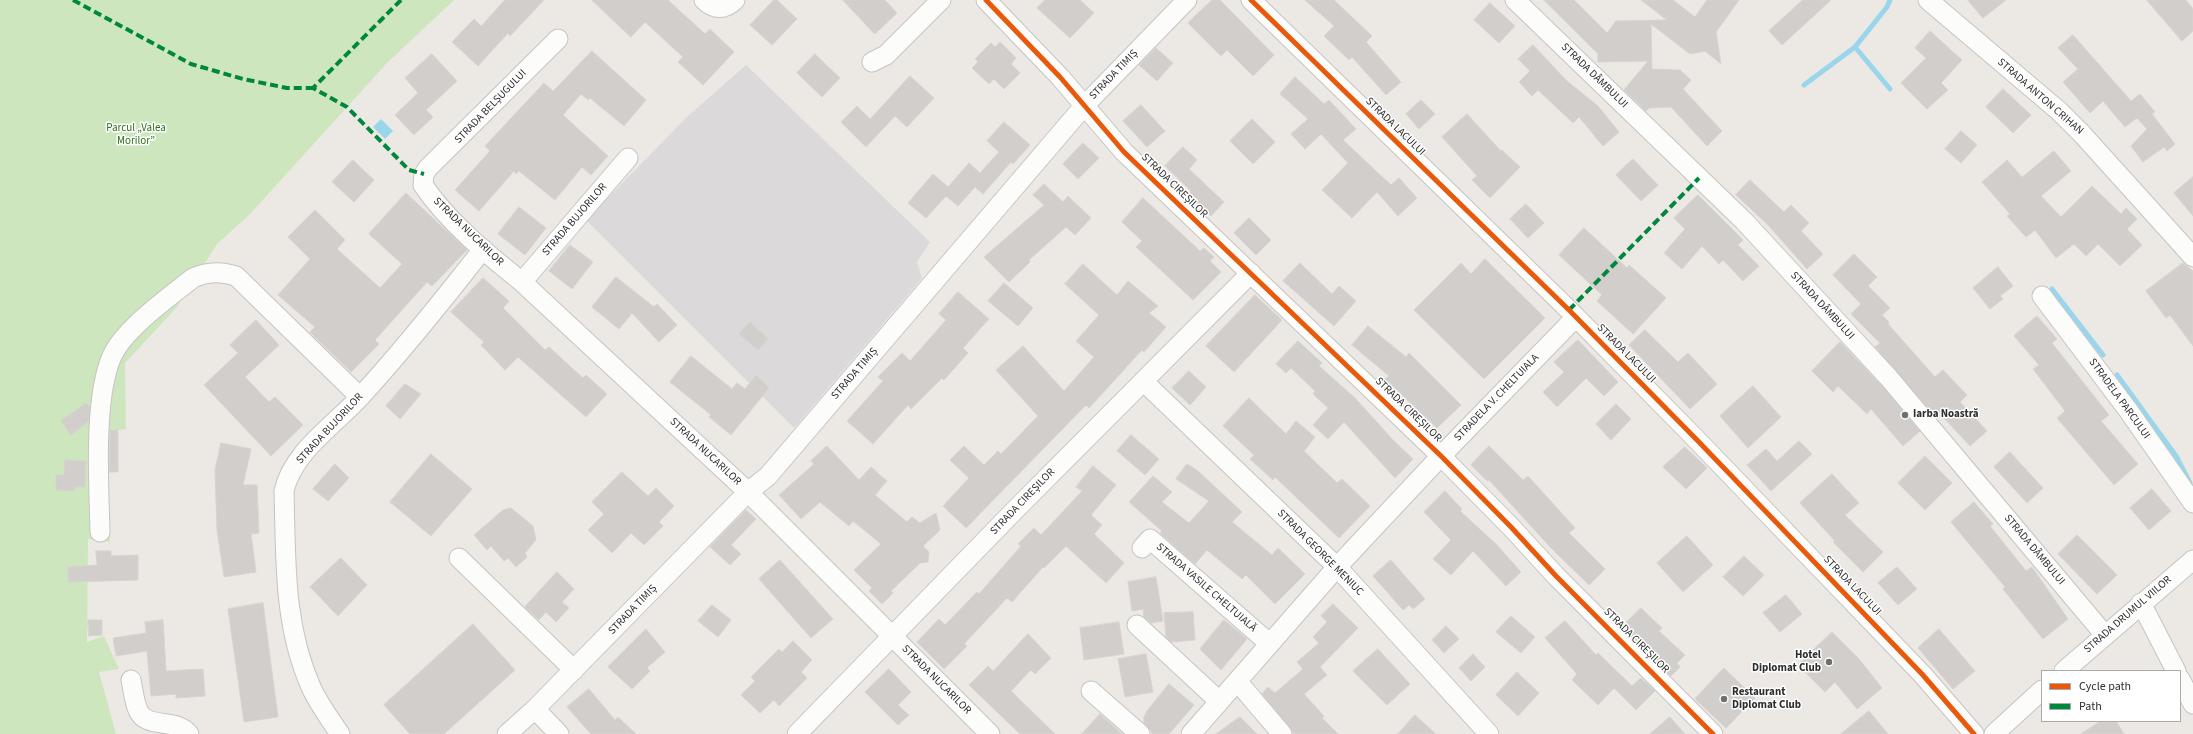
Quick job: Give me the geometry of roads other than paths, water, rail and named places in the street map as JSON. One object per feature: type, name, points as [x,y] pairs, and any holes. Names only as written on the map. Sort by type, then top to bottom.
[{"type":"street","points":[[704,0],[709,5],[720,8],[728,6],[735,0]]},
{"type":"street","points":[[872,62],[886,55],[942,0]]},
{"type":"street","name":"STRADA CIREȘILOR","points":[[986,0],[1060,77],[1124,152],[1441,456],[1511,527],[1556,576],[1713,734]]},
{"type":"street","name":"STRADA TIMIȘ","points":[[507,734],[574,670],[748,492],[768,476],[1084,106],[1187,0]]},
{"type":"street","name":"STRADA LACULUI","points":[[1251,0],[1576,317],[1698,440],[1922,674],[1974,734]]},
{"type":"street","name":"STRADA DÂMBULUI","points":[[1515,0],[1744,221],[1888,378],[2104,634]]},
{"type":"street","name":"STRADA ANTON CRIHAN","points":[[1928,0],[2082,134],[2193,257]]},
{"type":"street","name":"STRADA BELȘUGULUI","points":[[424,174],[558,39]]},
{"type":"street","name":"STRADA BUJORILOR","points":[[522,282],[628,158]]},
{"type":"street","name":"STRADA NUCARILOR","points":[[424,174],[423,185],[431,196],[483,249],[522,282],[748,492],[990,734]]},
{"type":"street","name":"STRADA BUJORILOR","points":[[340,734],[312,689],[291,625],[285,578],[284,491],[292,470],[304,454],[360,397],[422,326],[483,249]]},
{"type":"street","points":[[100,532],[99,474],[101,406],[112,356],[122,341],[139,323],[193,278],[203,274],[216,272],[236,276],[360,397]]},
{"type":"street","name":"STRADA CIREȘILOR","points":[[797,734],[1251,273]]},
{"type":"street","name":"STRADELA PARCULUI","points":[[2042,296],[2128,410],[2193,503]]},
{"type":"street","name":"STRADELA V. CHELTUIALA","points":[[1337,568],[1441,456],[1576,317]]},
{"type":"street","name":"STRADA GEORGE MENIUC","points":[[1144,380],[1337,568],[1489,734]]},
{"type":"street","name":"STRADA VASILE CHELTUIALĂ","points":[[1142,548],[1150,539],[1270,644]]},
{"type":"street","points":[[459,558],[574,670]]},
{"type":"street","name":"STRADA DRUMUL VIILOR","points":[[2065,670],[2104,634],[2193,560]]},
{"type":"street","points":[[1191,734],[1337,568]]},
{"type":"street","points":[[2141,603],[2175,670]]},
{"type":"street","points":[[1137,625],[1219,701]]},
{"type":"street","points":[[131,680],[138,711],[143,718],[150,722],[174,724],[189,734]]},
{"type":"street","points":[[2181,681],[2193,704]]},
{"type":"street","points":[[1237,682],[1282,734]]},
{"type":"street","points":[[1091,691],[1140,734]]},
{"type":"street","points":[[1994,734],[2041,691]]},
{"type":"street","points":[[534,709],[559,734]]},
{"type":"water","points":[[381,119],[393,131],[385,139],[373,127]]},
{"type":"waterway","points":[[1804,85],[1855,47],[1887,7],[1890,0]]},
{"type":"waterway","points":[[1855,47],[1890,89]]},
{"type":"waterway","points":[[2052,289],[2103,355]]},
{"type":"waterway","points":[[2117,375],[2176,456],[2190,483]]},
{"type":"place","name":"Iarba Noastră","points":[[1905,415]]},
{"type":"place","name":"Hotel Diplomat Club","points":[[1829,662]]},
{"type":"place","name":"Restaurant Diplomat Club","points":[[1724,699]]},
{"type":"park label","name":"Parcul „Valea Morilor”","points":[[136,135]]}]
